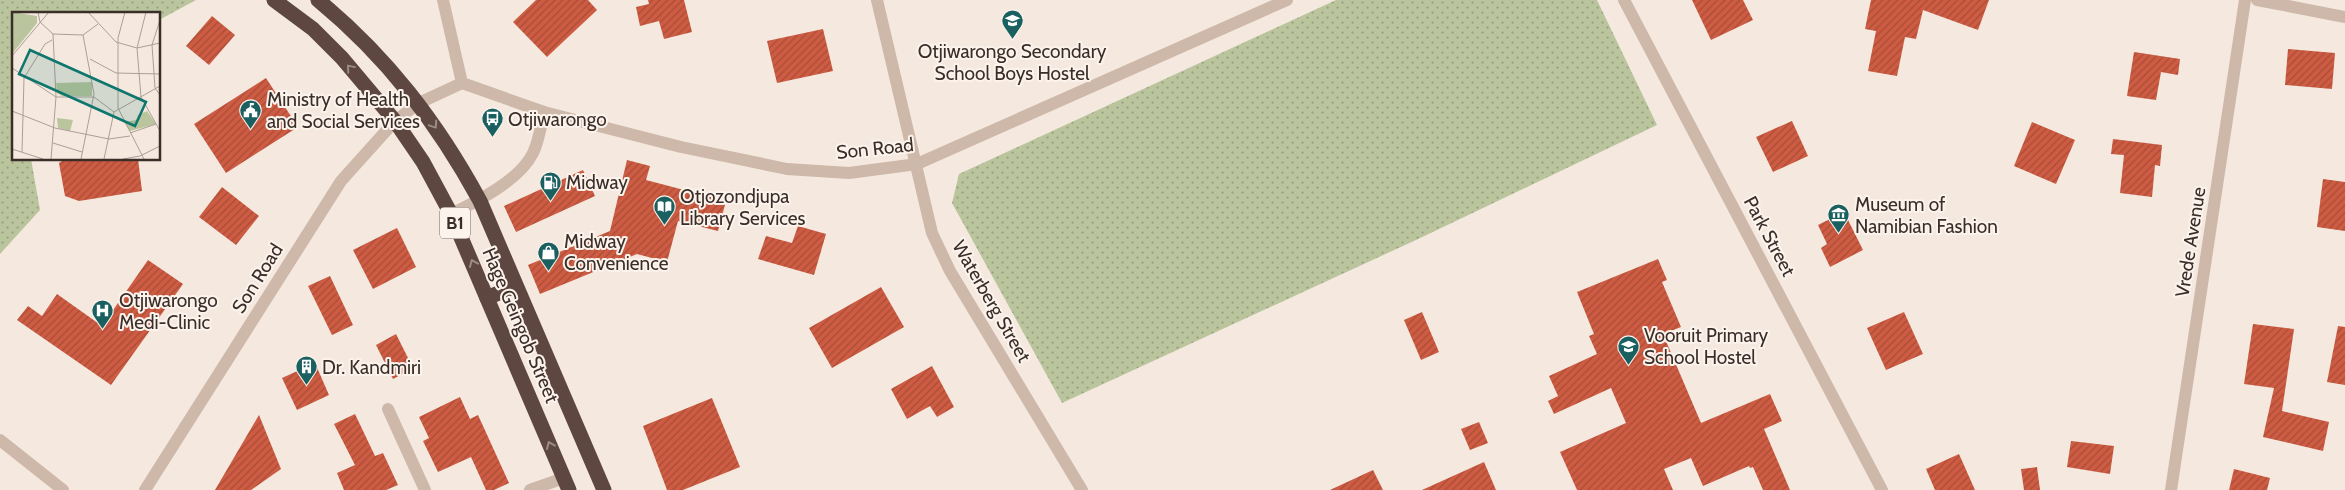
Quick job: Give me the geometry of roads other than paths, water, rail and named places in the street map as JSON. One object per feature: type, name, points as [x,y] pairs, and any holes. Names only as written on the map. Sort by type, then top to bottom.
[{"type":"highway","name":"Hage Geingob Street","points":[[274,0],[313,30],[331,47],[395,121],[423,162],[451,214],[566,484]]},
{"type":"highway","name":"Hage Geingob Street","points":[[318,0],[345,22],[386,64],[419,103],[461,166],[480,200],[515,286],[604,490]]},
{"type":"highway","points":[[487,298],[515,286]]},
{"type":"street","points":[[419,103],[462,83],[443,0]]},
{"type":"street","name":"Waterberg Street","points":[[877,0],[932,233],[950,271],[1082,490]]},
{"type":"street","name":"Son Road","points":[[462,83],[544,112],[681,147],[787,169],[849,173],[917,164],[1287,0]]},
{"type":"street","name":"Park Street","points":[[1624,0],[1882,490]]},
{"type":"street","name":"Vrede Avenue","points":[[2171,490],[2246,0]]},
{"type":"street","points":[[2257,0],[2345,17]]},
{"type":"street","name":"Son Road","points":[[146,490],[341,181],[395,121],[419,103]]},
{"type":"street","points":[[451,214],[480,200],[523,168],[535,150],[544,112]]},
{"type":"street","points":[[388,410],[425,490]]},
{"type":"street","points":[[0,440],[63,490]]},
{"type":"street","points":[[530,490],[566,484]]},
{"type":"place","name":"Otjiwarongo Secondary School Boys Hostel","points":[[1012,39]]},
{"type":"place","name":"Ministry of Health and Social Services","points":[[251,129]]},
{"type":"place","name":"Otjiwarongo","points":[[492,138]]},
{"type":"place","name":"Midway","points":[[550,201]]},
{"type":"place","name":"Otjozondjupa Library Services","points":[[664,226]]},
{"type":"place","name":"Museum of Namibian Fashion","points":[[1839,234]]},
{"type":"place","name":"Midway Convenience","points":[[548,271]]},
{"type":"place","name":"Otjiwarongo Medi-Clinic","points":[[103,330]]},
{"type":"place","name":"Vooruit Primary School Hostel","points":[[1628,365]]},
{"type":"place","name":"Dr. Kandmiri","points":[[306,386]]}]
